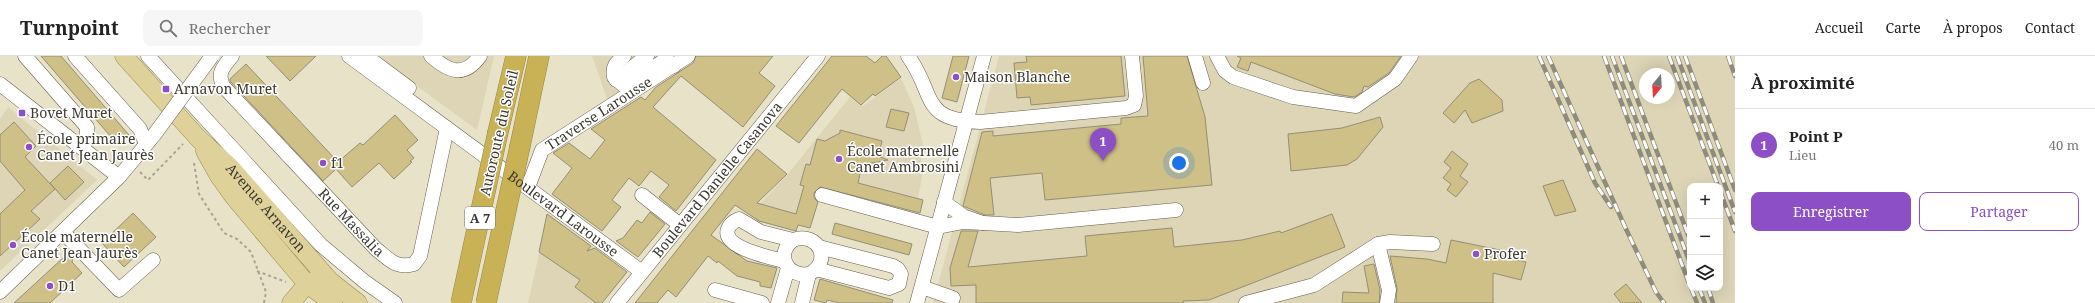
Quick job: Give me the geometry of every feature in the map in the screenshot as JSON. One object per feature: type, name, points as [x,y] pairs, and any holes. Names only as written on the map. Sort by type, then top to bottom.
[{"type":"highway","name":"Autoroute du Soleil","points":[[461,303],[516,56]]},
{"type":"highway","name":"Autoroute du Soleil","points":[[486,303],[539,56]]},
{"type":"main road","name":"Avenue Arnavon","points":[[124,56],[219,176],[299,294]]},
{"type":"main road","name":"Avenue Arnavon","points":[[193,142],[231,168],[330,281]]},
{"type":"main road","points":[[299,294],[322,277],[330,281],[358,303]]},
{"type":"main road","points":[[299,294],[333,303]]},
{"type":"street","points":[[25,56],[87,127],[87,140],[82,148]]},
{"type":"street","points":[[75,56],[150,140]]},
{"type":"street","points":[[148,56],[321,245],[365,282],[395,303]]},
{"type":"street","points":[[0,292],[119,177],[150,140],[212,56]]},
{"type":"street","name":"Rue Massalia","points":[[232,56],[219,77],[223,86],[376,249],[398,265],[405,267],[414,264],[420,256],[447,128]]},
{"type":"street","name":"Boulevard Larousse","points":[[349,56],[642,272]]},
{"type":"street","name":"Boulevard Larousse","points":[[366,56],[455,124],[465,141]]},
{"type":"street","points":[[431,56],[439,63],[453,70],[466,70],[472,66],[480,56]]},
{"type":"street","points":[[624,56],[615,64],[612,70],[614,78],[623,85],[632,83],[666,60],[674,66]]},
{"type":"street","points":[[616,80],[647,56]]},
{"type":"street","name":"Traverse Larousse","points":[[528,187],[542,150],[688,56]]},
{"type":"street","name":"Boulevard Danielle Casanova","points":[[617,303],[818,56]]},
{"type":"street","points":[[908,56],[936,110],[942,116],[966,122],[980,122],[1126,108],[1134,105],[1136,96],[1132,56]]},
{"type":"street","points":[[918,303],[984,56]]},
{"type":"street","points":[[1195,56],[1203,83]]},
{"type":"street","points":[[1218,56],[1225,71],[1232,77],[1293,97],[1356,106],[1395,79],[1411,56]]},
{"type":"street","points":[[0,84],[119,177]]},
{"type":"street","points":[[642,195],[680,225]]},
{"type":"street","points":[[822,195],[938,227],[963,222],[1018,225],[1176,210]]},
{"type":"street","points":[[944,202],[963,216],[983,222]]},
{"type":"street","points":[[739,219],[761,232],[793,240],[807,238],[819,247],[893,266],[898,269],[901,278],[899,284],[888,288],[813,271],[798,274],[786,265],[744,250],[729,238],[727,233],[728,228],[739,219]]},
{"type":"street","points":[[63,232],[119,290],[152,260]]},
{"type":"street","points":[[778,303],[786,265],[785,249],[793,240]]},
{"type":"street","points":[[1246,303],[1314,285],[1378,244],[1390,242],[1433,244]]},
{"type":"street","points":[[1378,244],[1389,290],[1387,303]]},
{"type":"street","points":[[802,303],[813,271],[822,258],[819,247]]},
{"type":"street","points":[[922,287],[953,297]]},
{"type":"street","points":[[715,290],[762,303]]},
{"type":"path","points":[[143,175],[148,180],[185,142],[193,142]]},
{"type":"path","points":[[194,162],[199,194],[224,233],[236,239],[251,252],[266,292],[264,303]]},
{"type":"path","points":[[257,271],[292,285],[299,294]]},
{"type":"shaded area","points":[[376,56],[494,56],[477,130]]},
{"type":"shaded area","points":[[592,56],[683,56],[609,104]]},
{"type":"shaded area","points":[[999,56],[1735,56],[1735,303],[933,303]]},
{"type":"shaded area","points":[[901,78],[914,107],[924,149],[921,150],[922,177],[918,198],[923,200],[919,217],[818,199],[810,228],[798,225],[796,231],[757,221],[759,205],[787,175],[850,97],[863,106]]},
{"type":"shaded area","name":"École primaire Canet Jean Jaurès","points":[[8,107],[97,180],[0,271],[0,119]]},
{"type":"shaded area","points":[[548,214],[627,272],[602,303],[528,303]]},
{"type":"building","points":[[41,56],[61,56],[129,135],[118,145]]},
{"type":"building","points":[[266,56],[316,56],[290,81]]},
{"type":"building","points":[[696,56],[773,56],[759,73],[775,86],[743,127],[681,76],[653,107],[716,160],[676,211],[659,197],[669,185],[651,171],[639,186],[629,178],[612,200],[621,207],[602,231],[552,194],[572,168],[553,153],[569,143],[590,159],[605,140],[591,129],[641,97],[645,100],[656,87],[693,63]]},
{"type":"building","points":[[832,56],[866,56],[875,63],[882,56],[886,56],[901,77],[875,96],[873,94],[861,105],[842,89],[799,143],[776,126]]},
{"type":"building","name":"Maison Blanche","points":[[953,56],[969,56],[957,102],[942,98]]},
{"type":"building","points":[[1026,56],[1121,56],[1125,96],[1031,105],[1030,97],[1017,98],[1014,63],[1027,62]]},
{"type":"building","points":[[1143,56],[1187,56],[1205,117],[1212,185],[1045,200],[1042,173],[990,178],[994,215],[985,215],[963,206],[982,132],[993,131],[993,136],[1121,124],[1121,118],[1148,116]]},
{"type":"building","points":[[1237,56],[1401,56],[1389,73],[1368,87],[1364,86],[1362,92],[1354,97],[1335,94],[1251,62],[1248,71],[1237,67],[1241,58]]},
{"type":"building","points":[[246,64],[338,162],[360,143],[363,145],[395,115],[418,140],[407,150],[414,158],[410,161],[412,162],[394,179],[379,163],[352,187],[336,169],[323,181],[230,81],[230,79]]},
{"type":"building","points":[[1479,79],[1502,100],[1503,111],[1472,123],[1465,110],[1454,123],[1443,113],[1470,83]]},
{"type":"building","points":[[891,109],[909,113],[904,131],[886,127]]},
{"type":"building","points":[[1380,117],[1383,127],[1357,159],[1347,165],[1291,171],[1288,134],[1342,128]]},
{"type":"building","points":[[14,122],[36,146],[25,157],[55,189],[31,211],[40,219],[0,256],[0,214],[25,190],[0,161],[0,135]]},
{"type":"building","points":[[840,130],[882,141],[878,156],[888,160],[862,165],[858,183],[923,200],[920,213],[820,187],[814,193],[814,198],[818,202],[810,228],[798,225],[796,231],[759,221],[735,205],[711,235],[747,261],[777,268],[771,288],[760,286],[760,282],[737,276],[718,261],[717,263],[708,256],[676,297],[668,290],[657,303],[635,303],[757,149],[787,174],[757,203],[796,214],[804,186],[800,185],[806,164],[810,165],[817,139],[825,141],[840,133]]},
{"type":"building","points":[[1452,151],[1468,164],[1460,176],[1468,182],[1456,197],[1447,190],[1451,184],[1443,178],[1451,168],[1444,162]]},
{"type":"building","points":[[68,166],[84,182],[65,200],[50,183]]},
{"type":"building","points":[[1563,180],[1576,211],[1555,216],[1543,186]]},
{"type":"building","points":[[650,212],[665,224],[638,257],[616,241],[623,238],[637,220],[642,223]]},
{"type":"building","points":[[133,213],[156,237],[124,267],[102,243]]},
{"type":"building","points":[[547,214],[591,246],[587,251],[595,248],[627,272],[602,303],[596,303],[575,287],[580,280],[539,252]]},
{"type":"building","points":[[1332,214],[1345,247],[1209,300],[1183,301],[1183,303],[976,303],[976,285],[951,286],[950,268],[961,231],[978,231],[968,267],[1087,256],[1085,236],[1172,228],[1174,247],[1242,240],[1280,231],[1281,233]]},
{"type":"building","points":[[835,223],[912,244],[909,255],[832,234]]},
{"type":"building","points":[[1451,240],[1500,250],[1499,255],[1526,262],[1521,280],[1493,273],[1493,303],[1396,303],[1397,288],[1390,256],[1427,259],[1446,263]]},
{"type":"building","name":"D1","points":[[64,257],[73,257],[72,262],[82,273],[50,303],[14,303]]},
{"type":"building","points":[[1374,264],[1380,290],[1379,303],[1342,303],[1343,292],[1369,293],[1364,266]]},
{"type":"building","points":[[820,279],[893,300],[892,303],[839,303],[827,300],[826,303],[814,300]]},
{"type":"building","points":[[1626,284],[1642,303],[1621,303],[1614,294]]},
{"type":"railway","points":[[1539,56],[1595,183],[1611,207]]},
{"type":"railway","points":[[1548,56],[1626,229],[1656,292],[1664,303]]},
{"type":"railway","points":[[1604,56],[1687,278]]},
{"type":"railway","points":[[1612,56],[1687,255]]},
{"type":"railway","points":[[1621,56],[1687,232]]},
{"type":"railway","points":[[1669,56],[1717,183]]},
{"type":"railway","points":[[1677,56],[1735,212]]},
{"type":"railway","points":[[1685,56],[1735,190]]},
{"type":"railway","points":[[1728,56],[1735,76]]},
{"type":"railway","points":[[1723,199],[1735,231]]},
{"type":"railway","points":[[1692,291],[1697,303]]},
{"type":"railway","points":[[1700,291],[1705,303]]},
{"type":"railway","points":[[1709,291],[1713,303]]},
{"type":"place","name":"Maison Blanche","points":[[956,77]]},
{"type":"place","name":"Arnavon Muret","points":[[166,89]]},
{"type":"place","name":"Bovet Muret","points":[[22,113]]},
{"type":"place","name":"École primaire Canet Jean Jaurès","points":[[29,147]]},
{"type":"place","name":"École maternelle Canet Ambrosini","points":[[839,159]]},
{"type":"place","name":"Point P","points":[[1103,161]]},
{"type":"place","name":"f1","points":[[323,163]]},
{"type":"place","name":"École maternelle Canet Jean Jaurès","points":[[13,245]]},
{"type":"place","name":"Profer","points":[[1476,254]]},
{"type":"place","name":"D1","points":[[50,286]]}]
